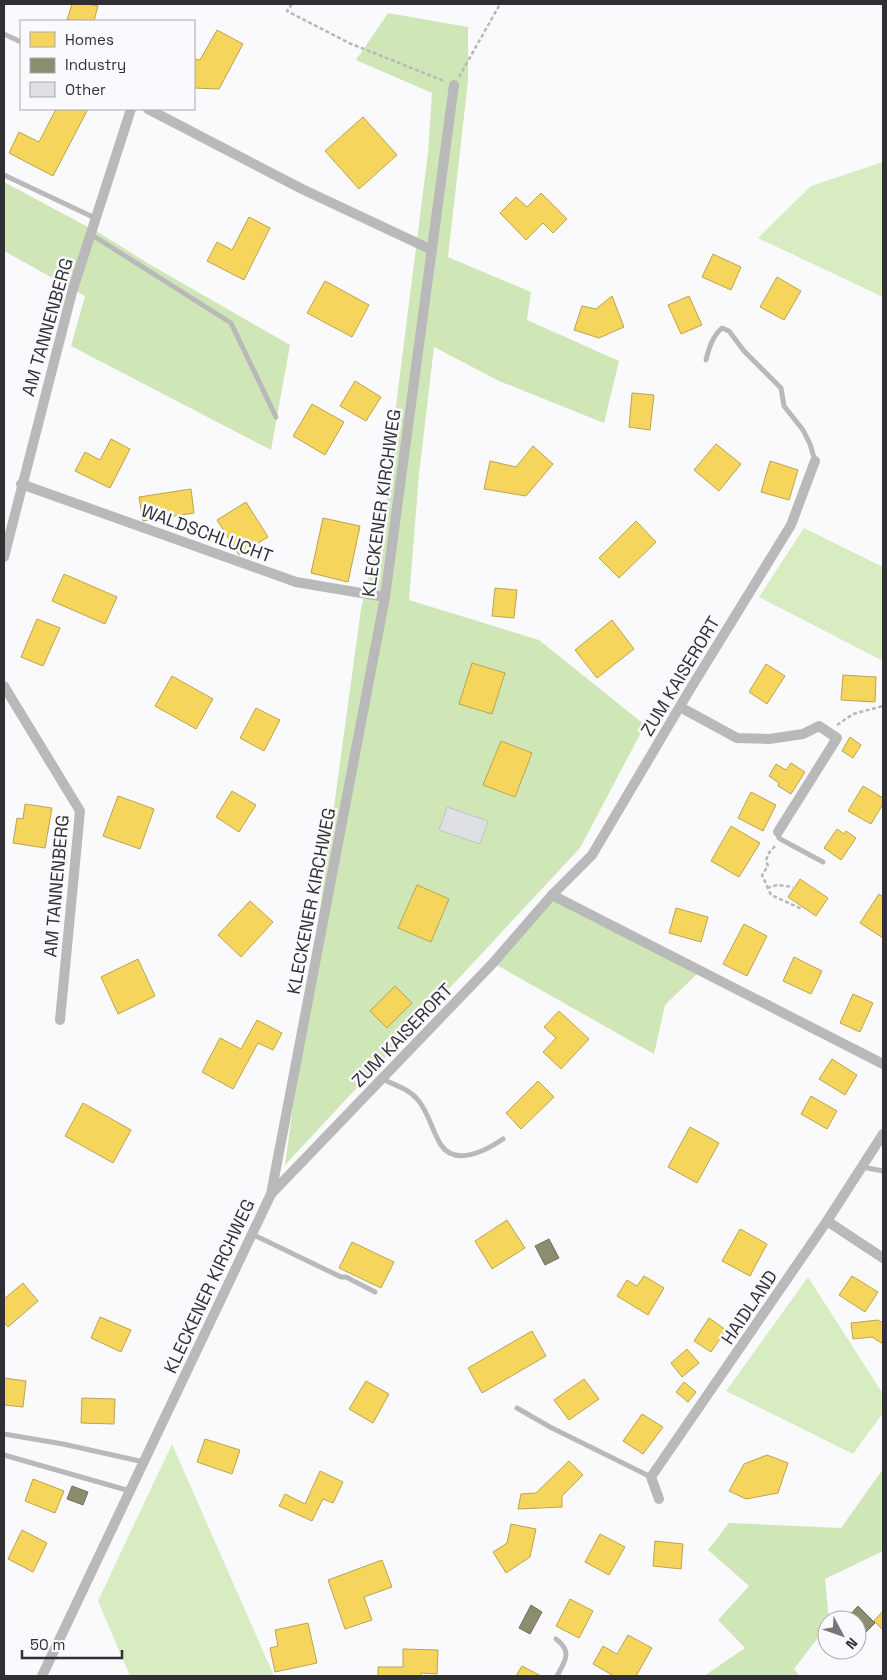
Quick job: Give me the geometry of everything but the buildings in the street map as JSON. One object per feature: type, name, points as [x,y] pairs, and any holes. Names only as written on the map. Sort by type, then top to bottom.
[{"type":"street","name":"KLECKENER KIRCHWEG","points":[[42,1676],[271,1194],[386,597],[454,85]]},
{"type":"street","name":"AM TANNENBERG","points":[[4,557],[21,484],[72,292],[131,110]]},
{"type":"street","points":[[150,110],[302,189],[432,250]]},
{"type":"street","name":"ZUM KAISERORT","points":[[271,1194],[494,963],[552,895],[592,855],[791,525],[815,461]]},
{"type":"street","name":"WALDSCHLUCHT","points":[[21,484],[296,582],[386,597]]},
{"type":"street","name":"AM TANNENBERG","points":[[4,686],[80,811],[60,1020]]},
{"type":"street","points":[[680,707],[737,738],[768,739],[804,734],[819,726],[837,738],[779,835]]},
{"type":"street","points":[[552,895],[883,1064]]},
{"type":"street","name":"HAIDLAND","points":[[651,1477],[827,1221],[883,1134]]},
{"type":"street","points":[[827,1221],[883,1258]]},
{"type":"street","points":[[651,1477],[659,1499]]},
{"type":"lane","points":[[4,34],[20,42]]},
{"type":"lane","points":[[4,175],[96,219]]},
{"type":"lane","points":[[72,292],[92,235],[231,323],[276,417]]},
{"type":"lane","points":[[706,360],[711,342],[717,333],[722,328],[729,331],[744,351],[781,388],[784,406],[803,430],[815,461]]},
{"type":"lane","points":[[779,835],[823,862]]},
{"type":"lane","points":[[381,1079],[406,1089],[418,1100],[441,1144],[449,1152],[461,1156],[477,1153],[503,1139]]},
{"type":"lane","points":[[862,1167],[883,1171]]},
{"type":"lane","points":[[252,1234],[376,1292]]},
{"type":"lane","points":[[517,1408],[550,1427],[651,1477]]},
{"type":"lane","points":[[4,1434],[63,1444],[144,1462]]},
{"type":"lane","points":[[4,1455],[130,1491]]},
{"type":"lane","points":[[556,1639],[567,1650],[566,1659],[557,1676]]},
{"type":"path","points":[[292,4],[287,11],[349,43],[454,85],[500,4]]},
{"type":"path","points":[[827,732],[853,714],[883,706]]},
{"type":"path","points":[[779,835],[768,854],[766,861],[768,866],[762,875],[771,896],[802,909]]},
{"type":"path","points":[[767,888],[777,885],[793,887]]},
{"type":"green space","points":[[388,13],[468,27],[468,81],[448,257],[531,292],[527,320],[619,361],[604,423],[499,381],[434,347],[419,474],[409,600],[539,640],[645,725],[580,848],[285,1165],[361,609],[387,503],[390,453],[428,153],[432,93],[356,60]]},
{"type":"green space","points":[[883,162],[883,297],[758,238],[811,186]]},
{"type":"green space","points":[[4,182],[101,234],[149,264],[290,345],[271,450],[71,346],[85,296],[4,251]]},
{"type":"green space","points":[[804,528],[883,567],[883,661],[759,597]]},
{"type":"green space","points":[[552,895],[701,970],[665,1005],[654,1054],[493,963]]},
{"type":"green space","points":[[808,1277],[883,1394],[883,1413],[853,1454],[726,1391]]},
{"type":"green space","points":[[172,1444],[274,1676],[130,1676],[98,1601]]},
{"type":"green space","points":[[883,1469],[883,1551],[825,1579],[828,1610],[817,1610],[817,1639],[794,1669],[800,1676],[704,1676],[745,1648],[718,1620],[749,1586],[708,1550],[729,1523],[841,1528]]}]
